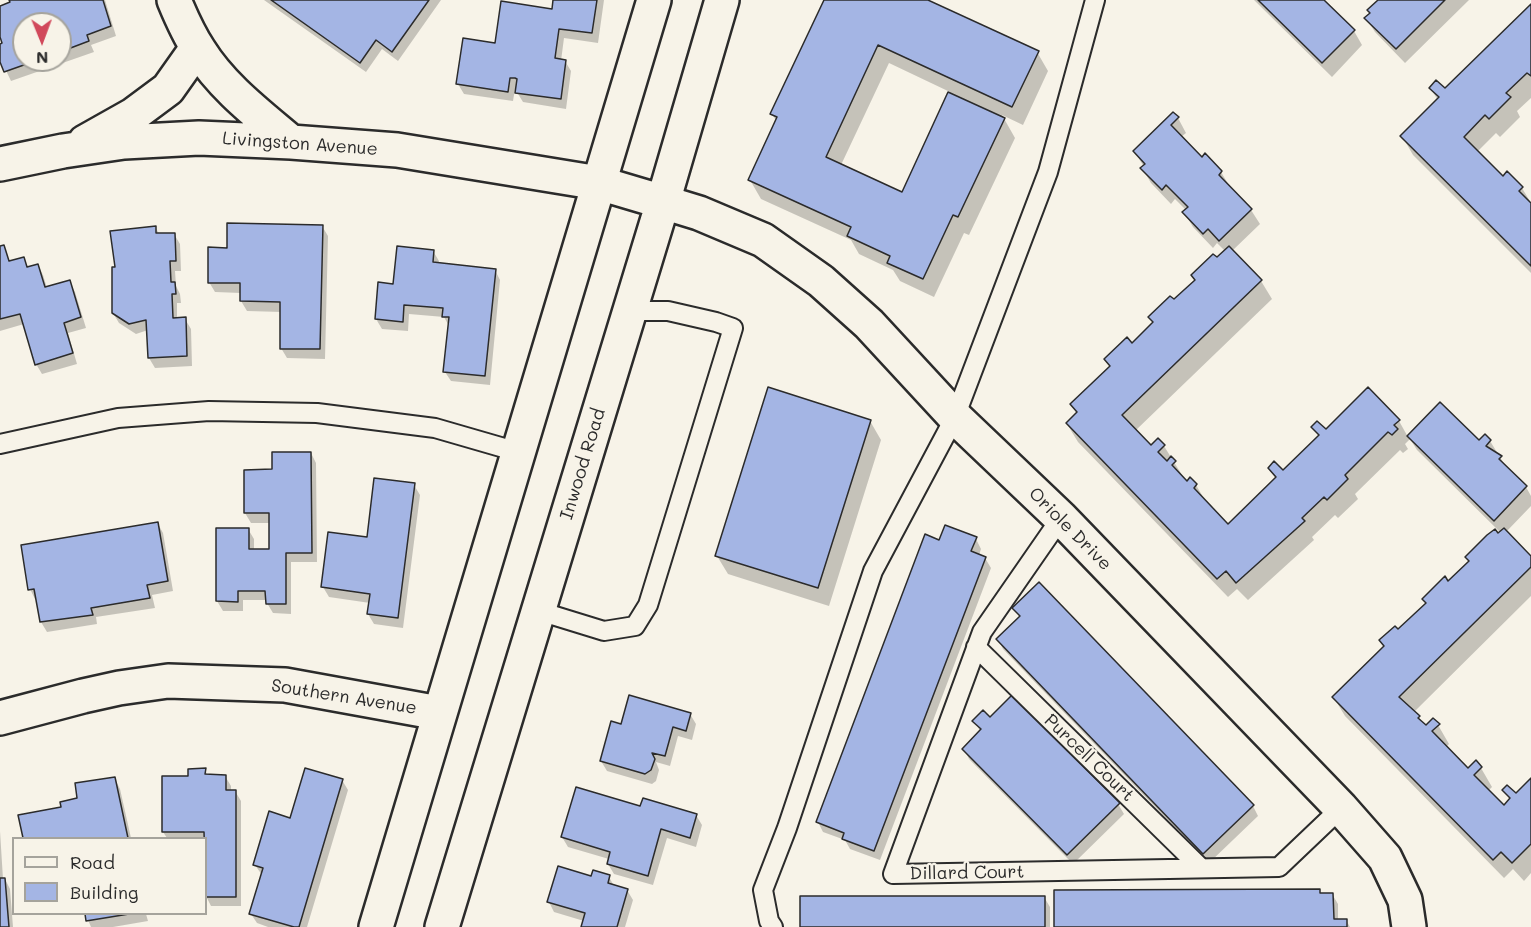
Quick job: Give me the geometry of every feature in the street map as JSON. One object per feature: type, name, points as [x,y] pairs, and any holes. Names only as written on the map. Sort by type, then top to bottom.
[{"type":"street","points":[[174,0],[197,48],[209,65],[239,97],[291,142]]},
{"type":"street","points":[[376,927],[654,0]]},
{"type":"street","name":"Inwood Road","points":[[442,927],[663,202],[722,0]]},
{"type":"street","points":[[71,149],[133,115],[168,89],[197,48]]},
{"type":"street","name":"Livingston Avenue","points":[[0,164],[71,149],[124,142],[199,138],[291,142],[397,150],[599,183],[663,202]]},
{"type":"street","name":"Oriole Drive","points":[[663,202],[699,213],[763,240],[821,281],[869,324],[956,417],[1061,518],[1341,807],[1385,858],[1405,900],[1409,927]]},
{"type":"street","name":"Southern Avenue","points":[[0,718],[119,688],[168,681],[285,685],[440,713]]},
{"type":"lane","points":[[773,927],[769,921],[764,890],[873,571],[956,417],[1048,172],[1095,0]]},
{"type":"lane","points":[[539,611],[604,631],[635,626],[648,605],[733,328],[668,310],[630,311]]},
{"type":"lane","points":[[0,444],[118,418],[209,411],[317,413],[435,428],[518,452]]},
{"type":"lane","name":"Dillard Court","points":[[1061,518],[982,632],[893,874],[1279,867],[1341,807]]},
{"type":"lane","name":"Purcell Court","points":[[976,647],[1201,868]]},
{"type":"building","points":[[9,0],[103,0],[111,26],[87,35],[89,41],[72,47],[72,12],[12,12],[12,69],[4,72],[0,62],[0,44],[2,43],[0,6],[10,2]]},
{"type":"building","points":[[271,0],[429,0],[392,52],[376,40],[360,63]]},
{"type":"building","points":[[553,0],[597,0],[592,33],[559,29],[555,58],[566,60],[561,99],[515,93],[517,79],[515,78],[510,78],[508,92],[456,84],[463,38],[495,43],[501,1],[552,9]]},
{"type":"building","points":[[824,0],[928,0],[1039,51],[1012,107],[878,45],[826,157],[902,192],[948,92],[1005,118],[958,217],[953,215],[923,279],[887,263],[890,256],[847,236],[851,227],[748,180],[777,117],[770,114]]},
{"type":"building","points":[[1258,0],[1324,0],[1355,30],[1322,63]]},
{"type":"building","points":[[1378,0],[1445,0],[1396,49],[1364,18],[1370,13],[1367,10]]},
{"type":"building","points":[[1531,4],[1531,76],[1527,73],[1506,93],[1511,97],[1489,119],[1485,115],[1464,137],[1503,176],[1507,171],[1523,187],[1519,191],[1531,203],[1531,266],[1400,136],[1439,97],[1429,88],[1436,80],[1445,88]]},
{"type":"building","points":[[1173,112],[1179,117],[1171,125],[1202,157],[1205,153],[1222,171],[1219,175],[1252,209],[1219,241],[1208,229],[1203,234],[1182,212],[1188,207],[1166,185],[1162,190],[1140,168],[1145,164],[1133,151]]},
{"type":"building","points":[[227,223],[323,225],[320,349],[280,349],[280,302],[240,301],[240,283],[208,283],[208,247],[227,248]]},
{"type":"building","points":[[156,226],[156,233],[175,233],[176,261],[170,261],[171,282],[175,282],[176,294],[172,294],[173,318],[186,317],[187,356],[148,358],[146,320],[129,324],[112,313],[112,267],[115,267],[110,231]]},
{"type":"building","points":[[4,245],[9,261],[24,257],[27,267],[38,264],[45,287],[70,280],[81,317],[64,323],[73,353],[35,365],[20,314],[0,319],[0,246]]},
{"type":"building","points":[[397,246],[434,250],[433,262],[496,269],[485,376],[443,372],[449,317],[442,317],[443,308],[404,305],[403,322],[375,319],[378,282],[393,284]]},
{"type":"building","points":[[1229,246],[1262,280],[1122,415],[1151,445],[1158,438],[1165,445],[1158,452],[1167,461],[1171,456],[1176,461],[1172,465],[1187,481],[1190,477],[1197,484],[1194,488],[1228,524],[1276,477],[1268,468],[1274,461],[1283,470],[1319,435],[1311,427],[1317,421],[1326,429],[1368,387],[1400,420],[1394,425],[1398,429],[1392,435],[1388,432],[1345,475],[1348,479],[1327,500],[1324,497],[1302,518],[1305,521],[1236,583],[1226,571],[1217,579],[1066,423],[1077,412],[1070,404],[1110,366],[1104,359],[1127,337],[1132,343],[1153,322],[1148,317],[1170,296],[1174,299],[1195,280],[1191,275],[1213,254],[1217,257]]},
{"type":"building","points":[[768,387],[871,420],[818,588],[715,556]]},
{"type":"building","points":[[1440,402],[1479,440],[1485,434],[1491,440],[1486,446],[1502,456],[1499,459],[1527,486],[1494,521],[1407,436]]},
{"type":"building","points":[[272,452],[311,452],[312,553],[286,553],[286,604],[266,604],[265,591],[238,591],[238,602],[216,601],[216,528],[249,528],[249,549],[269,549],[269,513],[244,513],[244,470],[272,469]]},
{"type":"building","points":[[374,478],[415,483],[398,618],[367,614],[370,594],[321,587],[328,532],[367,537]]},
{"type":"building","points":[[158,522],[168,581],[147,585],[150,598],[91,608],[93,615],[40,622],[34,589],[28,590],[21,545]]},
{"type":"building","points":[[945,525],[977,537],[971,551],[986,557],[874,851],[842,839],[844,833],[816,822],[925,534],[939,540]]},
{"type":"building","points":[[1504,528],[1531,556],[1531,567],[1399,697],[1420,716],[1418,718],[1426,725],[1433,718],[1440,724],[1432,731],[1468,768],[1476,760],[1482,767],[1474,775],[1504,805],[1510,798],[1502,790],[1507,785],[1516,793],[1531,778],[1531,844],[1512,863],[1501,852],[1493,860],[1332,697],[1384,646],[1379,640],[1395,626],[1398,629],[1426,603],[1422,599],[1445,576],[1448,581],[1469,561],[1465,557],[1487,535],[1495,529],[1498,533]]},
{"type":"building","points":[[1039,582],[1254,805],[1203,854],[996,639],[1020,616],[1012,608]]},
{"type":"building","points":[[629,695],[691,713],[686,731],[673,727],[665,756],[652,753],[655,759],[651,770],[645,774],[600,761],[611,721],[621,724]]},
{"type":"building","points":[[1012,695],[1120,803],[1067,855],[962,749],[981,729],[972,721],[983,710],[990,717]]},
{"type":"building","points":[[206,768],[205,774],[226,775],[226,790],[236,790],[236,897],[207,897],[207,837],[204,837],[204,832],[162,832],[162,776],[188,776],[188,769]]},
{"type":"building","points":[[305,768],[343,779],[299,927],[294,927],[249,914],[263,868],[253,865],[269,811],[290,818]]},
{"type":"building","points":[[115,777],[128,837],[23,837],[18,815],[61,807],[60,802],[77,798],[75,783]]},
{"type":"building","points":[[576,787],[640,806],[643,798],[697,814],[690,838],[661,829],[648,876],[607,864],[610,852],[561,837]]},
{"type":"building","points":[[558,866],[591,876],[593,870],[610,875],[608,883],[628,889],[617,927],[581,927],[585,913],[547,902]]},
{"type":"building","points":[[0,878],[5,878],[9,927],[0,927]]},
{"type":"building","points":[[1320,889],[1320,893],[1333,893],[1334,919],[1347,919],[1347,927],[1054,927],[1054,890]]},
{"type":"building","points":[[800,896],[1045,896],[1045,927],[800,927]]},
{"type":"building","points":[[85,915],[123,915],[86,921]]}]
